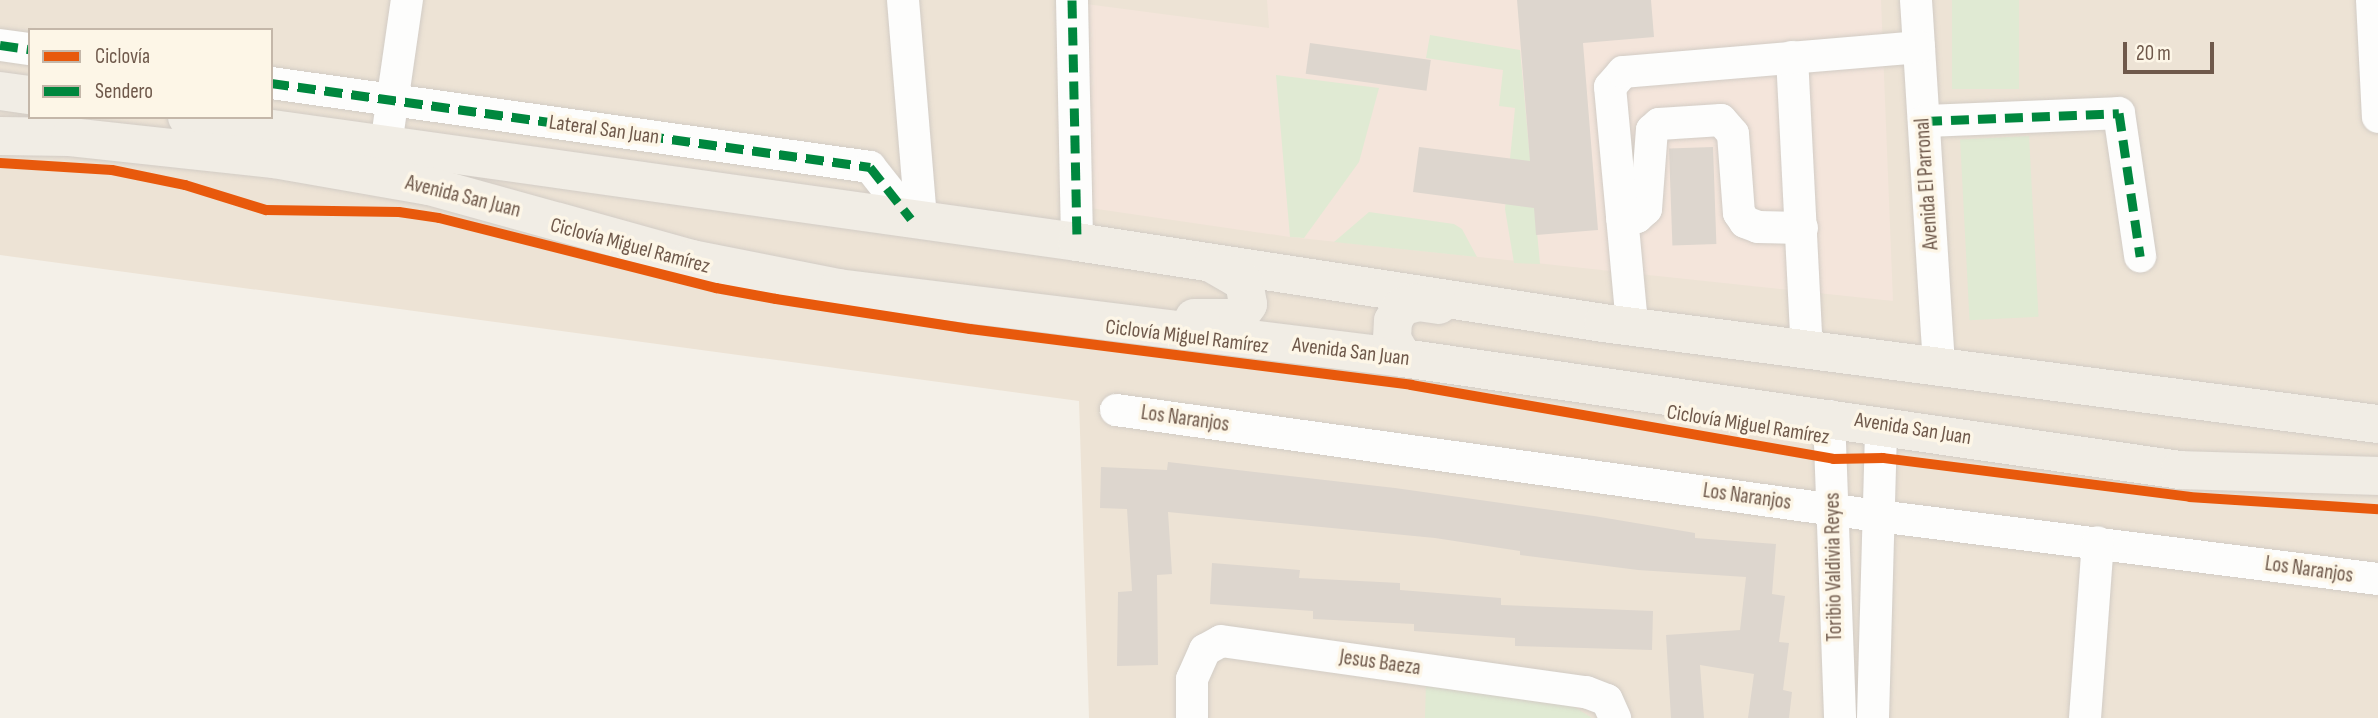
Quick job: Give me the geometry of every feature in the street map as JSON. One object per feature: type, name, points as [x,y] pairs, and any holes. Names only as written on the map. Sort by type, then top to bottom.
[{"type":"main road","points":[[0,91],[28,95]]},
{"type":"main road","name":"Avenida San Juan","points":[[201,119],[1077,242],[1618,323],[2378,424]]},
{"type":"main road","name":"Avenida San Juan","points":[[0,136],[69,137],[274,159],[429,186],[692,259],[838,288],[1403,358],[1829,416],[2180,470],[2378,476]]},
{"type":"main road","points":[[986,305],[1039,301],[1221,321],[1238,318],[1248,304],[1244,282],[1213,264]]},
{"type":"main road","points":[[1403,358],[1392,339],[1393,321],[1401,307],[1418,302],[1559,326],[1618,323]]},
{"type":"street","points":[[386,145],[407,0]]},
{"type":"street","points":[[903,0],[916,220]]},
{"type":"street","points":[[1072,0],[1077,242]]},
{"type":"street","name":"Avenida El Parronal","points":[[1916,0],[1939,367]]},
{"type":"street","points":[[2372,0],[2378,117]]},
{"type":"street","points":[[0,45],[28,49]]},
{"type":"street","points":[[1618,323],[1622,218],[1609,87],[1623,72],[1919,47]]},
{"type":"street","points":[[1792,57],[1807,349]]},
{"type":"street","name":"Lateral San Juan","points":[[273,83],[870,167],[916,220]]},
{"type":"street","points":[[1924,121],[2119,113],[2140,256]]},
{"type":"street","points":[[1622,218],[1637,217],[1646,209],[1652,130],[1659,124],[1721,120],[1733,134],[1740,213],[1745,222],[1802,228]]},
{"type":"street","name":"Los Naranjos","points":[[1116,410],[1878,516],[2378,579]]},
{"type":"street","name":"Toribio Valdivia Reyes","points":[[1829,416],[1840,718]]},
{"type":"street","name":"Toribio Valdivia Reyes","points":[[1873,718],[1881,424]]},
{"type":"street","points":[[2085,718],[2098,542]]},
{"type":"street","name":"Jesus Baeza","points":[[1192,718],[1192,679],[1205,650],[1221,641],[1586,692],[1607,700],[1615,718]]},
{"type":"shaded area","points":[[0,0],[2378,0],[2378,718],[1089,718],[1079,401],[0,255]]},
{"type":"shaded area","points":[[1267,0],[1881,0],[1893,301],[1290,237],[1090,208],[1086,4],[1269,28]]},
{"type":"green space","points":[[1952,0],[2019,0],[2019,89],[1952,89]]},
{"type":"green space","points":[[1430,35],[1520,50],[1540,264],[1514,263],[1505,209],[1515,108],[1499,106],[1503,70],[1426,58]]},
{"type":"green space","points":[[1276,75],[1379,88],[1359,162],[1304,238],[1290,237]]},
{"type":"green space","points":[[2029,136],[2038,317],[1970,320],[1960,140]]},
{"type":"green space","points":[[1369,212],[1454,224],[1462,229],[1477,257],[1334,242]]},
{"type":"green space","points":[[1426,685],[1573,706],[1592,718],[1425,718]]},
{"type":"building","points":[[1517,0],[1651,0],[1654,37],[1583,43],[1598,230],[1536,235],[1534,208],[1413,192],[1419,147],[1530,161]]},
{"type":"building","points":[[1310,43],[1431,60],[1426,91],[1306,74]]},
{"type":"building","points":[[1713,147],[1716,244],[1672,245],[1669,149]]},
{"type":"building","points":[[1168,462],[1395,488],[1594,516],[1695,533],[1695,538],[1776,544],[1772,594],[1785,596],[1779,642],[1789,643],[1783,690],[1792,692],[1789,718],[1748,718],[1754,674],[1700,665],[1704,718],[1671,718],[1666,635],[1740,630],[1746,577],[1638,570],[1520,555],[1520,551],[1435,538],[1168,512],[1172,574],[1157,575],[1158,665],[1117,666],[1118,592],[1132,591],[1127,509],[1100,508],[1101,467],[1167,470]]},
{"type":"building","points":[[1212,563],[1300,570],[1299,578],[1400,583],[1400,590],[1501,598],[1501,605],[1653,611],[1652,650],[1515,646],[1515,638],[1414,631],[1414,624],[1313,619],[1313,611],[1210,604]]},
{"type":"marked path","points":[[1072,0],[1077,242]]},
{"type":"marked path","points":[[0,45],[28,49]]},
{"type":"marked path","points":[[273,83],[870,167],[911,219]]},
{"type":"marked path","points":[[1924,121],[2119,113],[2140,256]]},
{"type":"cycle path","name":"Ciclovía Miguel Ramírez","points":[[0,163],[112,170],[185,185],[266,210],[399,212],[439,218],[716,288],[776,299],[970,329],[1411,385],[1833,459],[1883,458],[2190,497],[2378,509]]}]
